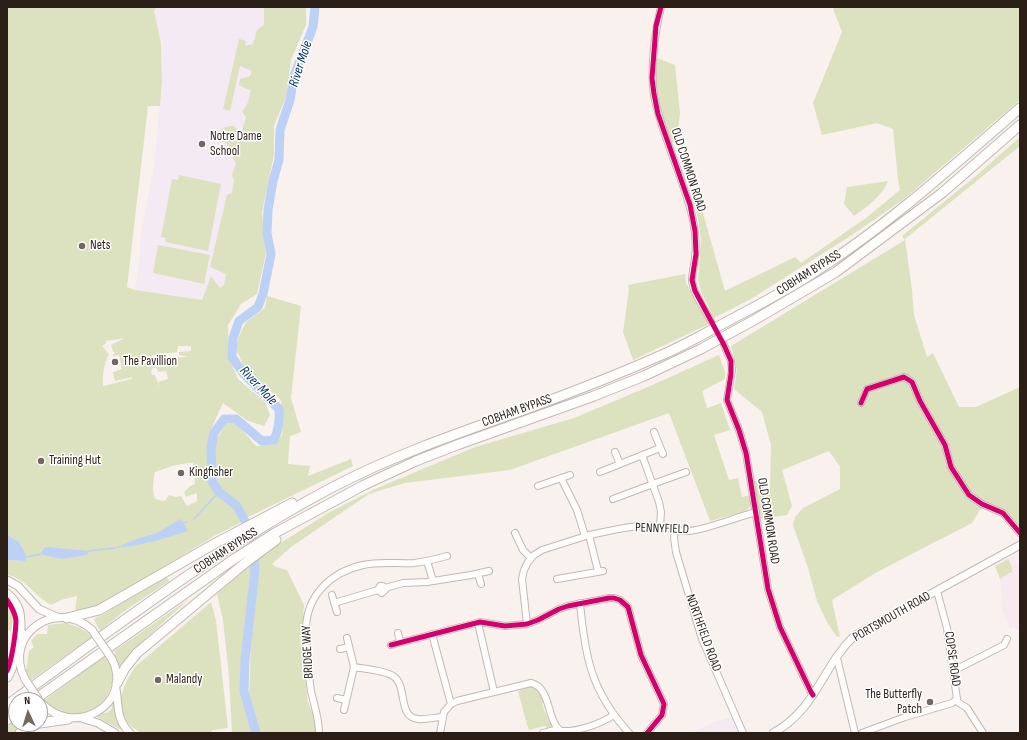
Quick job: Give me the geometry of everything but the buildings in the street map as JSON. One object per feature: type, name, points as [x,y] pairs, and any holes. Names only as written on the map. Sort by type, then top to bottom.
[{"type":"highway","name":"COBHAM BYPASS","points":[[7,705],[125,619],[270,518],[372,468],[451,435],[599,382],[668,352],[743,313],[815,272],[885,221],[954,166],[1020,108]]},
{"type":"highway","name":"COBHAM BYPASS","points":[[45,692],[234,559],[364,485],[416,461],[457,445],[594,396],[644,376],[701,349],[756,319],[836,272],[942,192],[1020,125]]},
{"type":"highway","points":[[67,618],[99,610],[228,536],[270,518]]},
{"type":"highway","points":[[116,686],[125,668],[137,653],[277,535]]},
{"type":"highway","points":[[7,677],[21,633]]},
{"type":"highway","points":[[7,685],[14,677],[19,658]]},
{"type":"highway","points":[[48,722],[68,719]]},
{"type":"main road","name":"PORTSMOUTH ROAD","points":[[773,733],[796,717],[813,695],[848,643],[858,634],[1020,545]]},
{"type":"main road","points":[[7,580],[18,586],[38,609],[58,617],[83,623],[92,630],[112,659],[116,671],[118,714],[130,733]]},
{"type":"main road","points":[[7,593],[19,608],[22,620],[19,658],[20,668],[34,692]]},
{"type":"main road","points":[[21,645],[28,633],[34,627],[41,622],[58,617]]},
{"type":"main road","points":[[48,710],[53,714],[68,719],[84,719],[98,712],[104,707],[111,698],[116,686]]},
{"type":"main road","points":[[84,719],[98,723],[115,733]]},
{"type":"street","name":"OLD COMMON ROAD","points":[[661,7],[656,26],[652,78],[654,94],[658,114],[686,192],[693,218],[696,254],[692,280],[695,291],[711,321]]},
{"type":"street","name":"OLD COMMON ROAD","points":[[724,345],[732,370],[727,400],[746,453],[766,578],[774,609],[787,644],[810,692],[813,695]]},
{"type":"street","points":[[861,403],[867,389],[904,377],[912,382],[920,401],[945,445],[951,467],[969,496],[1003,514],[1020,533]]},
{"type":"street","points":[[600,472],[642,456],[661,451],[654,432]]},
{"type":"street","points":[[615,452],[620,464]]},
{"type":"street","points":[[642,456],[660,507],[660,527]]},
{"type":"street","points":[[670,471],[672,477]]},
{"type":"street","points":[[613,499],[686,472]]},
{"type":"street","points":[[538,486],[570,475]]},
{"type":"street","points":[[557,579],[600,571],[577,510],[561,478]]},
{"type":"street","name":"PENNYFIELD","points":[[531,558],[542,550],[587,535],[636,526],[660,527],[685,531],[696,530],[756,512]]},
{"type":"street","name":"NORTHFIELD ROAD","points":[[675,530],[674,538],[676,552],[702,639],[743,733]]},
{"type":"street","points":[[515,533],[523,550],[531,558],[526,566],[522,579],[527,624]]},
{"type":"street","name":"BRIDGE WAY","points":[[319,733],[318,718],[310,688],[306,635],[306,621],[316,595],[323,586],[334,577],[357,566],[380,562],[412,563],[447,556]]},
{"type":"street","points":[[427,561],[433,581]]},
{"type":"street","points":[[334,603],[378,590],[380,586],[385,588],[489,571]]},
{"type":"street","points":[[478,574],[481,584]]},
{"type":"street","name":"COPSE ROAD","points":[[862,733],[905,717],[952,704],[956,701],[957,697],[954,671],[947,628],[937,591]]},
{"type":"street","points":[[332,595],[337,612]]},
{"type":"street","points":[[391,644],[483,622],[505,626],[527,624],[562,608],[580,603],[614,598],[622,601],[628,607],[641,655],[664,704],[662,715],[647,733]]},
{"type":"street","points":[[580,603],[582,634],[589,664],[599,692],[614,715],[629,733]]},
{"type":"street","points":[[478,623],[494,692]]},
{"type":"street","points":[[398,633],[400,642]]},
{"type":"street","points":[[432,634],[451,704]]},
{"type":"street","points":[[344,710],[354,667],[347,638]]},
{"type":"street","points":[[954,671],[1005,642],[1010,650]]},
{"type":"street","points":[[340,649],[349,647]]},
{"type":"street","points":[[837,658],[856,733]]},
{"type":"street","points":[[354,667],[394,676],[400,683],[406,710],[409,715],[414,718],[420,719],[443,717]]},
{"type":"street","points":[[829,671],[841,676]]},
{"type":"street","points":[[440,733],[443,717],[451,704],[457,701],[531,683],[536,685],[543,692],[558,729]]},
{"type":"street","points":[[337,698],[346,700]]},
{"type":"street","points":[[956,701],[966,708],[983,733]]},
{"type":"street","points":[[543,733],[558,729],[565,731],[591,726],[603,722],[614,715]]},
{"type":"shaded area","name":"Notre Dame School","points":[[156,7],[270,7],[222,317],[135,290],[140,257],[140,238],[154,166],[162,81],[161,43],[154,11]]},
{"type":"shaded area","points":[[1014,555],[1020,568],[1020,631],[1013,627],[1010,629],[1002,609],[1000,579],[995,566]]},
{"type":"shaded area","points":[[732,717],[737,733],[696,733],[695,731],[715,722]]},
{"type":"green space","points":[[7,7],[156,7],[154,11],[161,43],[162,81],[160,106],[148,106],[127,287],[135,290],[202,300],[211,276],[220,288],[224,285],[226,274],[210,267],[227,195],[232,193],[234,181],[232,175],[236,164],[227,144],[218,140],[216,135],[224,128],[231,126],[234,126],[241,134],[246,117],[242,111],[247,105],[251,91],[239,85],[240,79],[250,76],[252,71],[240,66],[230,111],[223,109],[239,39],[246,41],[245,46],[253,44],[257,30],[264,25],[264,8],[262,7],[306,7],[306,25],[291,60],[286,97],[274,126],[274,155],[262,212],[266,253],[257,294],[241,304],[228,325],[229,358],[238,379],[265,402],[270,415],[264,426],[248,421],[223,403],[212,428],[208,444],[207,453],[209,472],[213,487],[220,497],[235,508],[242,522],[214,536],[106,603],[87,610],[75,610],[77,596],[61,600],[51,605],[24,583],[7,574],[7,560],[25,561],[19,542],[7,535]],"holes":[[[125,338],[111,345],[113,352],[116,353],[113,354],[113,356],[119,355],[122,369],[113,372],[115,381],[133,377],[131,379],[103,386],[104,370],[109,354],[102,346],[106,343],[106,341]],[[178,346],[191,346],[191,351],[179,352],[179,355],[188,357],[151,358],[153,355],[177,352]],[[153,368],[157,368],[158,372],[166,371],[168,379],[158,382],[160,389],[155,375],[152,375],[151,371]],[[193,463],[195,484],[190,486],[184,492],[186,497],[197,493],[197,501],[187,506],[181,496],[176,497],[169,495],[165,501],[155,499],[153,492],[155,472],[172,466]]]},
{"type":"green space","points":[[836,7],[1020,7],[1020,100],[904,199],[852,235],[751,299],[714,318],[701,292],[698,279],[701,240],[698,218],[691,196],[697,192],[725,291],[795,257],[801,263],[866,218],[900,190],[893,129],[877,123],[822,135],[813,103],[842,32],[833,9]]},
{"type":"green space","points":[[657,58],[675,65],[680,113],[677,139],[672,143],[662,115],[655,83]]},
{"type":"green space","points":[[1020,137],[1020,146],[905,239],[914,315],[927,357],[933,353],[959,407],[976,407],[1020,387],[1020,528],[1005,511],[993,504],[980,510],[972,523],[877,572],[832,600],[840,637],[836,636],[827,622],[817,601],[808,568],[793,525],[795,517],[803,508],[840,489],[840,467],[829,451],[782,470],[792,506],[787,515],[760,519],[753,482],[764,479],[765,492],[770,490],[771,445],[762,412],[734,389],[737,370],[731,346],[905,240],[902,236],[977,175]]},
{"type":"green space","points":[[179,175],[221,184],[208,251],[165,242],[166,238],[161,237],[172,179],[178,180]]},
{"type":"green space","points":[[888,181],[882,192],[869,205],[854,216],[844,204],[847,187]]},
{"type":"green space","points":[[158,245],[210,255],[204,284],[153,273]]},
{"type":"green space","points":[[685,274],[686,283],[709,324],[633,360],[623,332],[629,290],[628,285]]},
{"type":"green space","points":[[267,296],[301,306],[291,398],[301,432],[290,436],[288,464],[310,466],[308,476],[351,459],[353,466],[246,518],[241,508],[221,489],[215,475],[214,445],[225,424],[236,423],[256,446],[275,444],[282,435],[283,420],[281,400],[244,367],[236,349],[238,338],[246,322],[265,308]]},
{"type":"green space","points":[[719,355],[725,372],[725,379],[702,391],[707,408],[721,403],[730,430],[714,435],[729,480],[738,478],[742,497],[751,495],[751,506],[745,511],[710,521],[669,413],[510,470],[405,483],[369,494],[291,547],[272,564],[276,567],[287,570],[304,605],[302,632],[304,671],[308,702],[315,719],[315,733],[260,733],[249,694],[251,646],[258,560],[271,549],[328,513],[375,489],[475,447],[574,418]]},
{"type":"green space","points":[[1008,559],[1013,575],[1011,572],[1000,579],[995,566]]},
{"type":"green space","points":[[251,564],[252,570],[241,670],[242,695],[253,733],[232,733],[229,676],[223,620],[217,594]]},
{"type":"green space","points":[[166,576],[169,581],[123,612],[100,631],[94,620],[96,617],[103,615],[128,598]]},
{"type":"green space","points":[[189,599],[130,653],[120,672],[114,651]]},
{"type":"green space","points":[[211,602],[216,620],[228,728],[212,730],[211,733],[141,733],[131,726],[125,719],[122,711],[122,694],[129,676],[135,667]]},
{"type":"green space","points":[[7,604],[13,617],[11,632],[7,629]]},
{"type":"green space","points":[[65,623],[83,629],[92,637],[31,680],[26,671],[29,651],[34,647],[31,641],[37,634],[47,634],[48,625]]},
{"type":"green space","points":[[104,656],[111,665],[113,673],[111,687],[104,703],[91,712],[76,717],[64,715],[50,707],[48,704],[48,698]]},
{"type":"green space","points":[[528,685],[537,689],[542,696],[545,702],[542,704],[549,722],[552,721],[553,727],[551,729],[548,729],[545,726],[529,730],[526,722],[528,720],[526,721],[518,691],[525,689],[524,686]]},
{"type":"green space","points":[[115,699],[127,733],[95,716],[101,713],[107,713],[112,708],[112,703]]},
{"type":"green space","points":[[8,726],[8,732],[16,732],[7,733]]},
{"type":"water","points":[[181,519],[188,531],[143,544],[115,548],[157,533]]},
{"type":"water","points":[[7,535],[19,542],[27,557],[25,561],[7,560]]},
{"type":"water","points":[[45,547],[89,551],[87,555],[61,559],[40,554]]},
{"type":"waterway","name":"River Mole","points":[[256,733],[244,691],[245,660],[255,570],[253,536],[237,506],[219,492],[212,481],[211,448],[214,433],[224,419],[236,419],[262,441],[274,440],[278,428],[279,409],[243,373],[232,357],[233,338],[239,321],[258,307],[263,294],[271,254],[267,233],[268,210],[273,181],[279,160],[280,130],[290,100],[294,76],[313,27],[315,7]]},
{"type":"waterway","points":[[194,519],[219,492]]},
{"type":"waterway","points":[[89,551],[115,548]]},
{"type":"waterway","points":[[27,557],[40,554]]},
{"type":"cycle path","points":[[661,7],[656,26],[652,78],[658,114],[690,205],[695,231],[696,254],[692,280],[695,291],[731,361],[731,374],[727,400],[746,453],[768,589],[780,627],[813,695]]},
{"type":"cycle path","points":[[861,403],[867,389],[904,377],[912,382],[920,401],[945,445],[951,467],[969,495],[982,504],[1003,513],[1020,533]]},
{"type":"cycle path","points":[[391,645],[480,622],[505,626],[527,624],[568,606],[609,598],[620,600],[628,607],[641,655],[664,704],[662,715],[647,733]]},
{"type":"cycle path","points":[[7,600],[13,610],[16,620],[11,660],[7,671]]},
{"type":"place","name":"Notre Dame School","points":[[202,144]]},
{"type":"place","name":"Nets","points":[[82,246]]},
{"type":"place","name":"The Pavillion","points":[[115,362]]},
{"type":"place","name":"Training Hut","points":[[41,461]]},
{"type":"place","name":"Kingfisher","points":[[181,473]]},
{"type":"place","name":"Malandy","points":[[158,680]]},
{"type":"place","name":"The Butterfly Patch","points":[[930,702]]}]
